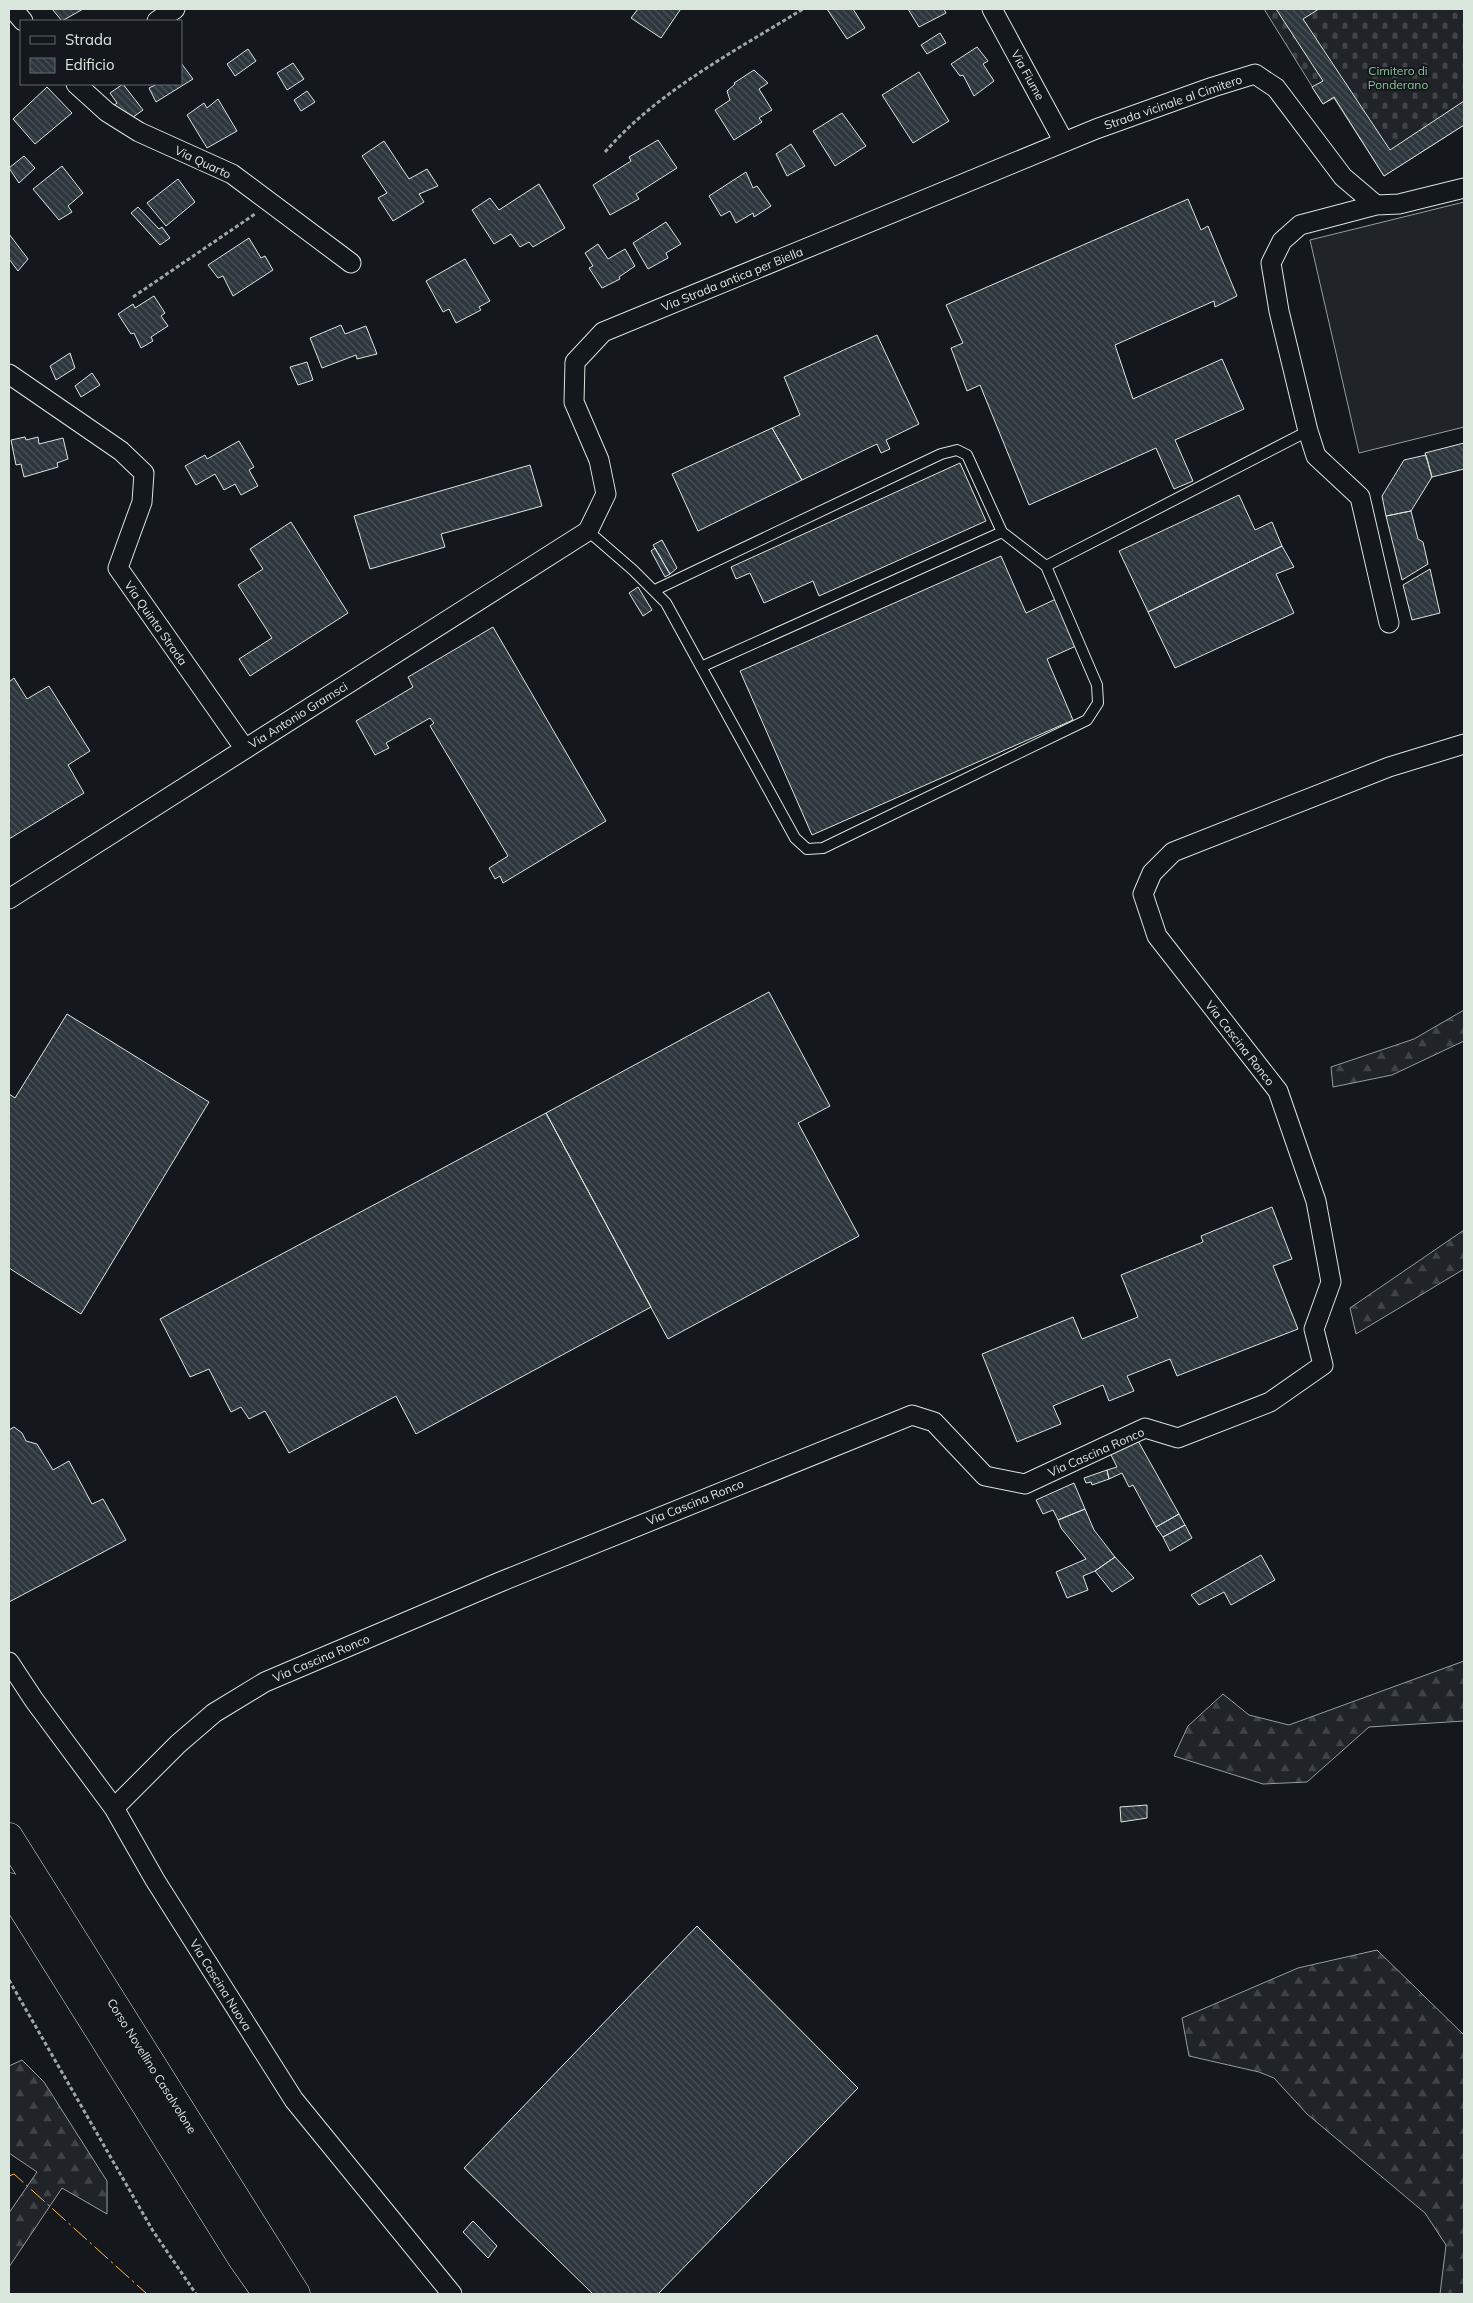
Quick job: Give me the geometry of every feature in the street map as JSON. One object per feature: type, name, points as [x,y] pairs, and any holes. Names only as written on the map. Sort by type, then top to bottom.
[{"type":"highway","name":"Corso Novellino Casalvolone","points":[[9,1837],[296,2294]]},
{"type":"highway","name":"Corso Novellino Casalvolone","points":[[9,1887],[243,2260],[267,2294]]},
{"type":"street","points":[[158,20],[175,9]]},
{"type":"street","name":"Via Fiume","points":[[992,9],[1064,142]]},
{"type":"street","name":"Strada vicinale al Cimitero","points":[[1064,142],[1213,87],[1255,74],[1276,88],[1343,177],[1376,205]]},
{"type":"street","name":"Via Quarto","points":[[77,85],[106,112],[139,132],[232,174],[351,263]]},
{"type":"street","name":"Via Strada antica per Biella","points":[[588,531],[606,494],[599,460],[574,402],[575,362],[603,332],[1064,142]]},
{"type":"street","points":[[1389,623],[1360,497],[1316,456],[1308,431],[1279,311],[1270,263],[1282,241],[1300,225],[1376,205],[1399,204],[1464,188]]},
{"type":"street","name":"Via Quinta Strada","points":[[9,374],[121,451],[144,473],[142,502],[118,568],[245,750]]},
{"type":"street","name":"Via Antonio Gramsci","points":[[9,899],[588,531]]},
{"type":"street","name":"Via Cascina Ronco","points":[[114,1808],[178,1744],[214,1713],[265,1682],[500,1582],[912,1415],[934,1422],[985,1476],[1025,1484],[1145,1428],[1178,1438],[1270,1402],[1323,1365],[1314,1329],[1331,1282],[1316,1201],[1278,1091],[1157,936],[1149,918],[1143,894],[1152,873],[1173,852],[1389,767],[1464,744]]},
{"type":"street","name":"Via Cascina Nuova","points":[[9,1662],[34,1700],[114,1808],[156,1880],[294,2100],[452,2294]]},
{"type":"lane","points":[[1046,566],[1308,431]]},
{"type":"lane","points":[[588,531],[666,603],[795,838],[807,848],[822,848],[1087,720],[1098,703],[1097,685],[1046,566],[1002,532],[967,455],[956,450],[942,454],[654,590]]},
{"type":"lane","points":[[702,667],[1002,532]]},
{"type":"path","points":[[604,152],[624,129],[654,105],[713,65],[803,9]]},
{"type":"path","points":[[133,297],[271,203]]},
{"type":"path","points":[[9,1980],[153,2231],[196,2294]]},
{"type":"green space","name":"Cimitero di Ponderano","points":[[1264,9],[1464,9],[1464,125],[1384,176],[1334,98],[1323,104]]},
{"type":"green space","points":[[1464,202],[1464,427],[1359,453],[1310,240]]},
{"type":"green space","points":[[1464,1010],[1464,1041],[1392,1075],[1333,1087],[1331,1067],[1414,1039]]},
{"type":"green space","points":[[1464,1230],[1464,1269],[1356,1334],[1350,1308]]},
{"type":"green space","points":[[1464,1661],[1464,1721],[1369,1727],[1307,1782],[1263,1784],[1174,1756],[1188,1726],[1223,1694],[1249,1715],[1289,1725]]},
{"type":"green space","points":[[1377,1950],[1464,2035],[1464,2294],[1440,2294],[1446,2245],[1425,2213],[1307,2114],[1274,2078],[1259,2072],[1189,2056],[1182,2018],[1298,1968]]},
{"type":"green space","points":[[22,2060],[44,2082],[107,2181],[107,2214],[62,2188],[9,2267],[9,2213],[37,2172],[9,2153],[9,2066]]},
{"type":"building","points":[[52,9],[83,9],[64,20],[61,20]]},
{"type":"building","points":[[638,9],[680,10],[661,38],[631,18]]},
{"type":"building","points":[[827,9],[853,9],[865,28],[847,39]]},
{"type":"building","points":[[908,9],[944,9],[946,13],[919,27]]},
{"type":"building","points":[[1276,9],[1319,9],[1303,19],[1390,150],[1464,101],[1464,125],[1384,176],[1334,97],[1323,104],[1312,87],[1323,81]]},
{"type":"building","points":[[940,33],[946,43],[927,54],[921,45]]},
{"type":"building","points":[[977,47],[988,61],[983,64],[994,81],[974,96],[963,75],[960,76],[951,64]]},
{"type":"building","points":[[248,49],[256,61],[235,76],[227,64]]},
{"type":"building","points":[[293,63],[304,79],[287,90],[277,73]]},
{"type":"building","points":[[182,64],[193,79],[156,102],[149,88],[155,85],[182,85]]},
{"type":"building","points":[[754,70],[768,83],[759,89],[772,110],[759,118],[762,122],[734,140],[715,110],[730,100],[727,91],[734,83]]},
{"type":"building","points":[[919,72],[949,121],[913,143],[882,95]]},
{"type":"building","points":[[124,85],[143,110],[129,120],[110,108],[117,103],[110,93]]},
{"type":"building","points":[[47,87],[72,113],[35,144],[13,119]]},
{"type":"building","points":[[307,91],[315,102],[301,111],[294,100]]},
{"type":"building","points":[[218,99],[237,131],[207,148],[187,115],[204,103],[207,108]]},
{"type":"building","points":[[842,113],[866,146],[835,166],[813,131]]},
{"type":"building","points":[[658,140],[677,168],[636,194],[639,199],[610,215],[593,185],[631,161],[629,157]]},
{"type":"building","points":[[384,141],[409,179],[427,169],[438,186],[419,194],[424,202],[393,221],[378,198],[387,193],[362,156]]},
{"type":"building","points":[[791,144],[805,166],[787,176],[776,154]]},
{"type":"building","points":[[24,156],[35,168],[19,183],[9,168]]},
{"type":"building","points":[[62,166],[83,193],[68,206],[72,212],[59,220],[33,189]]},
{"type":"building","points":[[746,172],[753,188],[757,186],[771,206],[754,217],[753,213],[736,223],[730,211],[721,216],[709,196]]},
{"type":"building","points":[[178,179],[195,202],[166,226],[147,203]]},
{"type":"building","points":[[539,184],[565,228],[533,247],[529,242],[520,247],[511,234],[494,244],[472,210],[490,198],[499,210]]},
{"type":"building","points":[[1188,199],[1201,230],[1208,226],[1237,296],[1215,307],[1214,301],[1115,345],[1133,399],[1222,359],[1244,409],[1175,440],[1193,481],[1174,489],[1156,448],[1029,505],[980,385],[967,391],[951,348],[963,343],[946,305]]},
{"type":"building","points":[[138,207],[159,229],[162,227],[170,238],[160,245],[131,213]]},
{"type":"building","points":[[666,222],[681,244],[666,253],[668,258],[648,269],[633,243]]},
{"type":"building","points":[[9,234],[28,259],[18,271],[9,259]]},
{"type":"building","points":[[249,238],[261,258],[265,256],[273,270],[233,296],[223,276],[218,278],[208,265]]},
{"type":"building","points":[[598,244],[608,259],[625,249],[635,266],[619,277],[620,279],[602,288],[589,268],[593,266],[585,253]]},
{"type":"building","points":[[465,259],[490,301],[479,307],[481,310],[456,323],[449,309],[443,312],[426,281]]},
{"type":"building","points":[[154,296],[165,313],[161,316],[168,326],[151,337],[153,341],[141,348],[134,333],[131,334],[118,314],[133,304],[135,308]]},
{"type":"building","points":[[341,325],[345,334],[366,326],[377,354],[357,359],[356,355],[322,368],[310,338]]},
{"type":"building","points":[[877,335],[919,424],[886,440],[890,449],[881,453],[877,444],[802,480],[772,428],[800,415],[784,377]]},
{"type":"building","points":[[70,353],[75,368],[56,380],[50,366]]},
{"type":"building","points":[[307,362],[313,380],[298,385],[290,367]]},
{"type":"building","points":[[92,373],[100,385],[81,397],[75,386]]},
{"type":"building","points":[[772,428],[802,480],[698,531],[672,474]]},
{"type":"building","points":[[25,437],[26,440],[38,437],[39,444],[63,438],[68,459],[57,463],[58,467],[24,477],[21,464],[16,465],[11,440]]},
{"type":"building","points":[[239,441],[254,467],[249,470],[258,486],[241,495],[235,484],[224,490],[215,474],[196,485],[185,466],[205,455],[207,459]]},
{"type":"building","points":[[1464,443],[1464,469],[1432,477],[1425,453]]},
{"type":"building","points":[[1426,455],[1432,477],[1411,511],[1386,516],[1382,496],[1404,460]]},
{"type":"building","points":[[960,463],[986,521],[819,596],[813,581],[764,603],[750,573],[736,579],[731,567]]},
{"type":"building","points":[[530,465],[542,506],[441,534],[445,547],[370,569],[354,516]]},
{"type":"building","points":[[1239,495],[1255,530],[1272,522],[1282,546],[1148,612],[1119,551]]},
{"type":"building","points":[[1411,511],[1418,539],[1423,542],[1428,564],[1402,580],[1386,516]]},
{"type":"building","points":[[291,522],[348,613],[250,676],[239,659],[272,638],[238,585],[263,569],[250,549]]},
{"type":"building","points":[[662,540],[677,568],[670,574],[653,545]]},
{"type":"building","points":[[1282,546],[1294,567],[1276,574],[1294,613],[1175,668],[1148,612]]},
{"type":"building","points":[[655,548],[670,574],[665,577],[651,551]]},
{"type":"building","points":[[1001,556],[1026,613],[1056,599],[1076,646],[1047,659],[1073,720],[812,835],[740,671]]},
{"type":"building","points":[[1430,569],[1440,613],[1412,620],[1403,585]]},
{"type":"building","points":[[638,587],[652,610],[643,616],[629,593]]},
{"type":"building","points":[[493,627],[606,821],[503,883],[500,876],[495,879],[489,868],[508,856],[430,726],[434,723],[430,718],[386,743],[389,748],[375,755],[356,721],[413,687],[408,677]]},
{"type":"building","points":[[14,678],[27,699],[49,686],[90,751],[68,765],[84,793],[9,839],[9,682]]},
{"type":"building","points":[[769,992],[830,1106],[798,1123],[859,1236],[668,1339],[546,1113]]},
{"type":"building","points":[[67,1014],[209,1102],[81,1314],[9,1268],[9,1094],[15,1098]]},
{"type":"building","points":[[546,1113],[651,1307],[416,1434],[396,1396],[289,1453],[265,1411],[249,1419],[241,1407],[231,1412],[209,1369],[190,1377],[160,1319]]},
{"type":"building","points":[[1272,1207],[1292,1259],[1273,1266],[1298,1329],[1177,1376],[1170,1359],[1127,1376],[1134,1391],[1109,1401],[1103,1385],[1098,1387],[1053,1406],[1061,1424],[1017,1442],[982,1354],[1073,1317],[1082,1339],[1138,1317],[1121,1275],[1203,1242],[1201,1236]]},
{"type":"building","points":[[14,1427],[22,1433],[26,1441],[37,1444],[53,1470],[69,1461],[92,1504],[103,1499],[126,1540],[9,1602],[9,1430]]},
{"type":"building","points":[[1137,1439],[1179,1514],[1156,1527],[1133,1485],[1129,1487],[1122,1473],[1109,1479],[1107,1470],[1117,1467],[1109,1451]]},
{"type":"building","points":[[1107,1470],[1109,1479],[1092,1485],[1091,1482],[1086,1483],[1084,1478]]},
{"type":"building","points":[[1074,1483],[1085,1509],[1058,1520],[1053,1510],[1043,1514],[1036,1500]]},
{"type":"building","points":[[1085,1509],[1094,1530],[1115,1557],[1095,1571],[1083,1576],[1088,1590],[1067,1598],[1056,1572],[1086,1559],[1061,1528],[1058,1520]]},
{"type":"building","points":[[1179,1514],[1185,1525],[1163,1537],[1156,1527]]},
{"type":"building","points":[[1185,1525],[1192,1538],[1170,1551],[1163,1537]]},
{"type":"building","points":[[1261,1555],[1275,1580],[1231,1605],[1224,1592],[1199,1605],[1191,1595]]},
{"type":"building","points":[[1115,1557],[1134,1578],[1112,1592],[1095,1571]]},
{"type":"building","points":[[1147,1805],[1147,1818],[1121,1822],[1120,1807]]},
{"type":"building","points":[[697,1926],[858,2088],[658,2294],[593,2294],[464,2168]]},
{"type":"building","points":[[473,2221],[497,2246],[488,2258],[463,2232]]},
{"type":"power","points":[[9,2176],[14,2174],[147,2294]]}]
